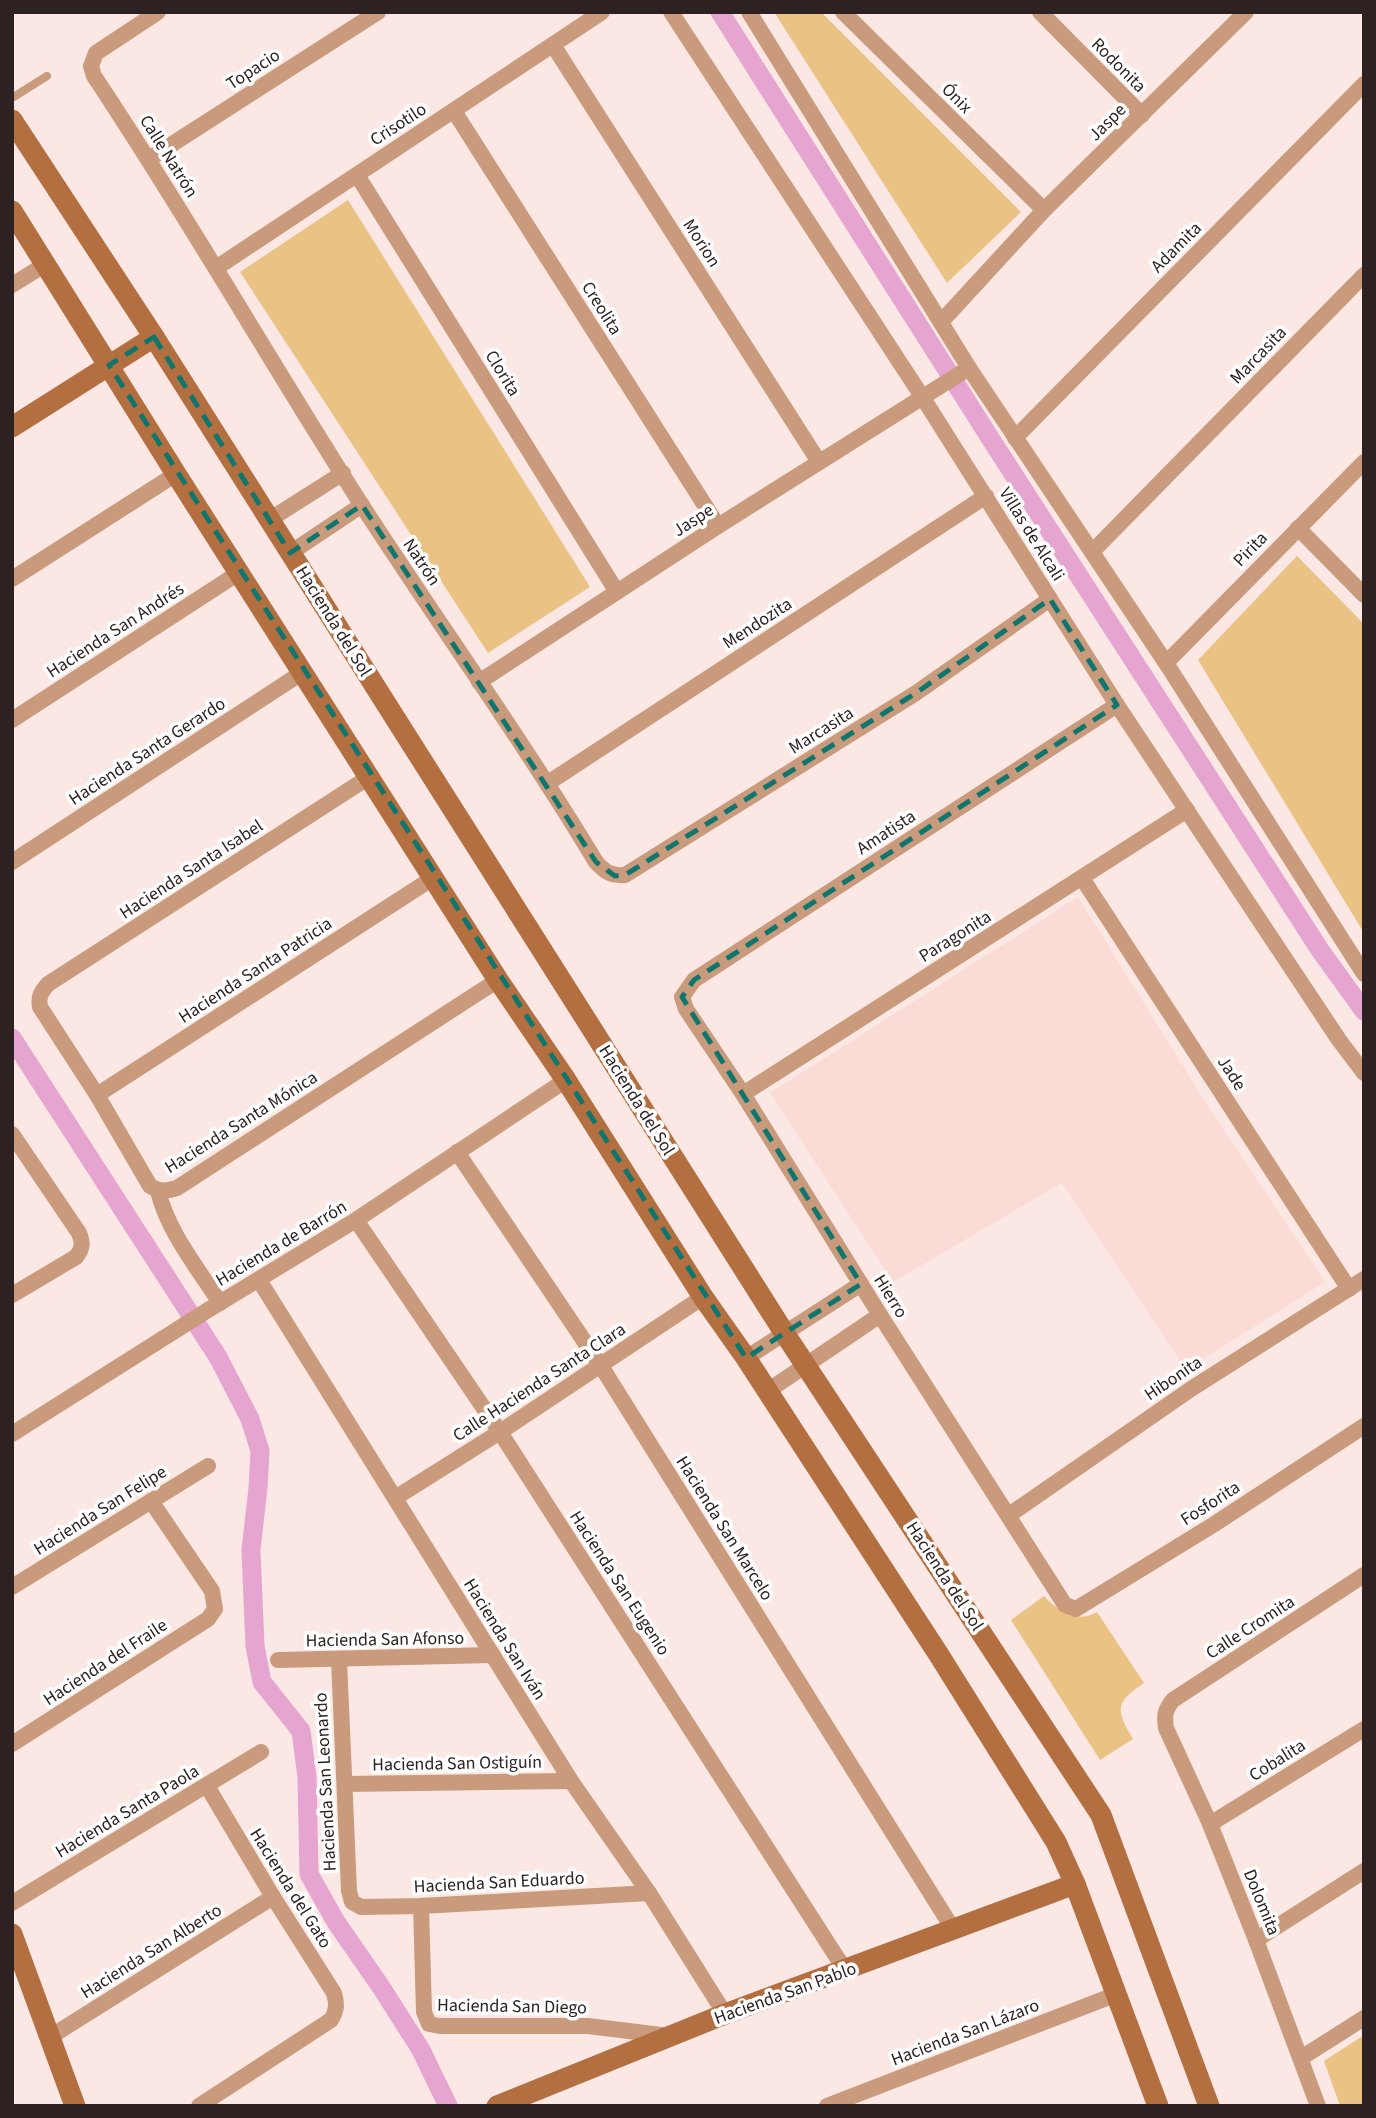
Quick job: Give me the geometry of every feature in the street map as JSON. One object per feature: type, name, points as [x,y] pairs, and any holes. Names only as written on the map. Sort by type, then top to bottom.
[{"type":"street","name":"Calle Natrón","points":[[158,12],[96,53],[91,66],[93,76],[149,159],[216,268]]},
{"type":"street","name":"Topacio","points":[[149,159],[378,12]]},
{"type":"street","name":"Crisotilo","points":[[216,268],[602,12]]},
{"type":"street","name":"Villas de Alcali","points":[[671,12],[926,396],[1117,705],[1339,1040],[1364,1073]]},
{"type":"street","points":[[749,12],[941,322],[966,370],[1015,438],[1166,663],[1364,974]]},
{"type":"street","name":"Ónix","points":[[843,12],[1044,211]]},
{"type":"street","name":"Rodonita","points":[[1040,12],[1142,115]]},
{"type":"street","name":"Jaspe","points":[[941,322],[1044,211],[1142,115],[1237,15]]},
{"type":"street","name":"Morion","points":[[553,45],[819,462]]},
{"type":"street","name":"Adamita","points":[[1015,438],[1364,84]]},
{"type":"street","name":"Creolita","points":[[454,111],[718,526]]},
{"type":"street","name":"Hacienda del Sol","points":[[12,120],[154,337],[785,1334],[1101,1815],[1209,2106]]},
{"type":"street","name":"Clorita","points":[[357,175],[617,592]]},
{"type":"street","points":[[12,211],[498,980],[566,1080],[704,1297],[939,1655],[1056,1842],[1117,1994],[1158,2106]]},
{"type":"street","points":[[12,285],[46,264]]},
{"type":"street","name":"Natrón","points":[[216,268],[362,505],[605,872]]},
{"type":"street","name":"Marcasita","points":[[1091,552],[1364,275]]},
{"type":"street","points":[[12,427],[154,337]]},
{"type":"street","name":"Jaspe","points":[[479,682],[718,526],[966,370]]},
{"type":"street","name":"Pirita","points":[[1166,663],[1364,462]]},
{"type":"street","points":[[12,579],[176,474]]},
{"type":"street","points":[[269,520],[343,474]]},
{"type":"street","name":"Mendozita","points":[[548,783],[986,496]]},
{"type":"street","points":[[290,552],[362,505]]},
{"type":"street","points":[[1298,528],[1364,595]]},
{"type":"street","name":"Hacienda San Andrés","points":[[12,720],[240,572]]},
{"type":"street","name":"Marcasita","points":[[605,872],[615,876],[625,875],[916,693],[1050,599]]},
{"type":"street","name":"Hacienda Santa Gerardo","points":[[12,862],[303,672]]},
{"type":"street","name":"Amatista","points":[[682,997],[694,980],[1117,705]]},
{"type":"street","name":"Hacienda Santa Isabel","points":[[39,999],[41,991],[48,984],[369,777]]},
{"type":"street","name":"Paragonita","points":[[743,1094],[1187,810]]},
{"type":"street","name":"Hacienda Santa Patricia","points":[[97,1095],[433,878]]},
{"type":"street","name":"Jade","points":[[1082,878],[1349,1289]]},
{"type":"street","name":"Hacienda Santa Mónica","points":[[39,999],[40,1007],[97,1095],[150,1186],[158,1191],[167,1191],[177,1188],[498,980]]},
{"type":"street","name":"Hierro","points":[[682,997],[685,1009],[743,1094],[1065,1605],[1076,1609]]},
{"type":"street","name":"Hacienda de Barrón","points":[[12,1434],[356,1220],[566,1080]]},
{"type":"street","points":[[12,1295],[76,1257],[82,1250],[79,1233],[15,1144]]},
{"type":"street","name":"Hacienda San Marcelo","points":[[457,1152],[601,1366],[953,1929]]},
{"type":"street","points":[[158,1191],[162,1210],[214,1306]]},
{"type":"street","name":"Hacienda San Eugenio","points":[[356,1220],[500,1432],[845,1970]]},
{"type":"street","name":"Hibonita","points":[[1009,1515],[1191,1389],[1364,1279]]},
{"type":"street","name":"Hacienda San Iván","points":[[259,1280],[570,1781],[649,1893],[725,2014]]},
{"type":"street","points":[[746,1358],[861,1284]]},
{"type":"street","name":"Calle Hacienda Santa Clara","points":[[395,1498],[704,1297]]},
{"type":"street","points":[[766,1392],[880,1315]]},
{"type":"street","name":"Fosforita","points":[[1076,1609],[1213,1525],[1364,1426]]},
{"type":"street","name":"Hacienda San Felipe","points":[[12,1587],[208,1466]]},
{"type":"street","name":"Hacienda del Fraile","points":[[12,1744],[208,1619],[215,1609],[212,1591],[151,1501]]},
{"type":"street","name":"Calle Cromita","points":[[1164,1716],[1172,1700],[1364,1575]]},
{"type":"street","name":"Hacienda San Afonso","points":[[278,1660],[493,1656]]},
{"type":"street","name":"Hacienda San Leonardo","points":[[339,1660],[349,1891],[352,1902]]},
{"type":"street","name":"Dolomita","points":[[1164,1716],[1166,1728],[1210,1824],[1256,1940],[1318,2106]]},
{"type":"street","name":"Cobalita","points":[[1210,1824],[1364,1729]]},
{"type":"street","name":"Hacienda Santa Paola","points":[[12,1903],[261,1752]]},
{"type":"street","name":"Hacienda San Ostiguín","points":[[345,1784],[570,1781]]},
{"type":"street","name":"Hacienda del Gato","points":[[199,2106],[331,2020],[337,2003],[334,1993],[207,1786]]},
{"type":"street","points":[[1256,1940],[1364,1871]]},
{"type":"street","name":"Hacienda San Pablo","points":[[497,2106],[725,2014],[1074,1884]]},
{"type":"street","name":"Hacienda San Eduardo","points":[[352,1902],[361,1907],[421,1906],[649,1893]]},
{"type":"street","name":"Hacienda San Alberto","points":[[50,2037],[273,1897]]},
{"type":"street","name":"Hacienda San Diego","points":[[421,1906],[424,2012],[429,2024],[588,2026],[672,2036]]},
{"type":"street","points":[[12,1934],[75,2106]]},
{"type":"street","name":"Hacienda San Lázaro","points":[[827,2106],[1117,1994]]},
{"type":"street","points":[[1301,2058],[1364,2018]]},
{"type":"lane","points":[[12,98],[47,76]]},
{"type":"highlighted area","points":[[154,337],[290,553],[362,505],[596,862],[615,876],[625,875],[916,693],[1050,599],[1117,705],[694,980],[682,997],[861,1284],[746,1358],[109,365]]},
{"type":"shaded area","points":[[774,12],[821,12],[1021,212],[947,283]]},
{"type":"shaded area","points":[[348,200],[590,587],[488,653],[240,272]]},
{"type":"shaded area","points":[[1297,556],[1364,624],[1364,933],[1198,660]]},
{"type":"shaded area","points":[[1078,897],[1209,1108],[1325,1282],[1186,1370],[1062,1183],[893,1282],[770,1093]]},
{"type":"shaded area","points":[[1044,1596],[1069,1614],[1083,1617],[1097,1612],[1144,1683],[1127,1696],[1121,1708],[1123,1721],[1133,1739],[1100,1760],[1011,1620]]},
{"type":"shaded area","points":[[1364,2035],[1364,2106],[1340,2106],[1324,2061]]},
{"type":"waterway","points":[[720,12],[1320,950],[1364,1011]]},
{"type":"waterway","points":[[12,1038],[218,1357],[250,1419],[260,1451],[251,1550],[255,1646],[262,1682],[301,1731],[307,1777],[309,1874],[336,1922],[421,2050],[448,2106]]}]
